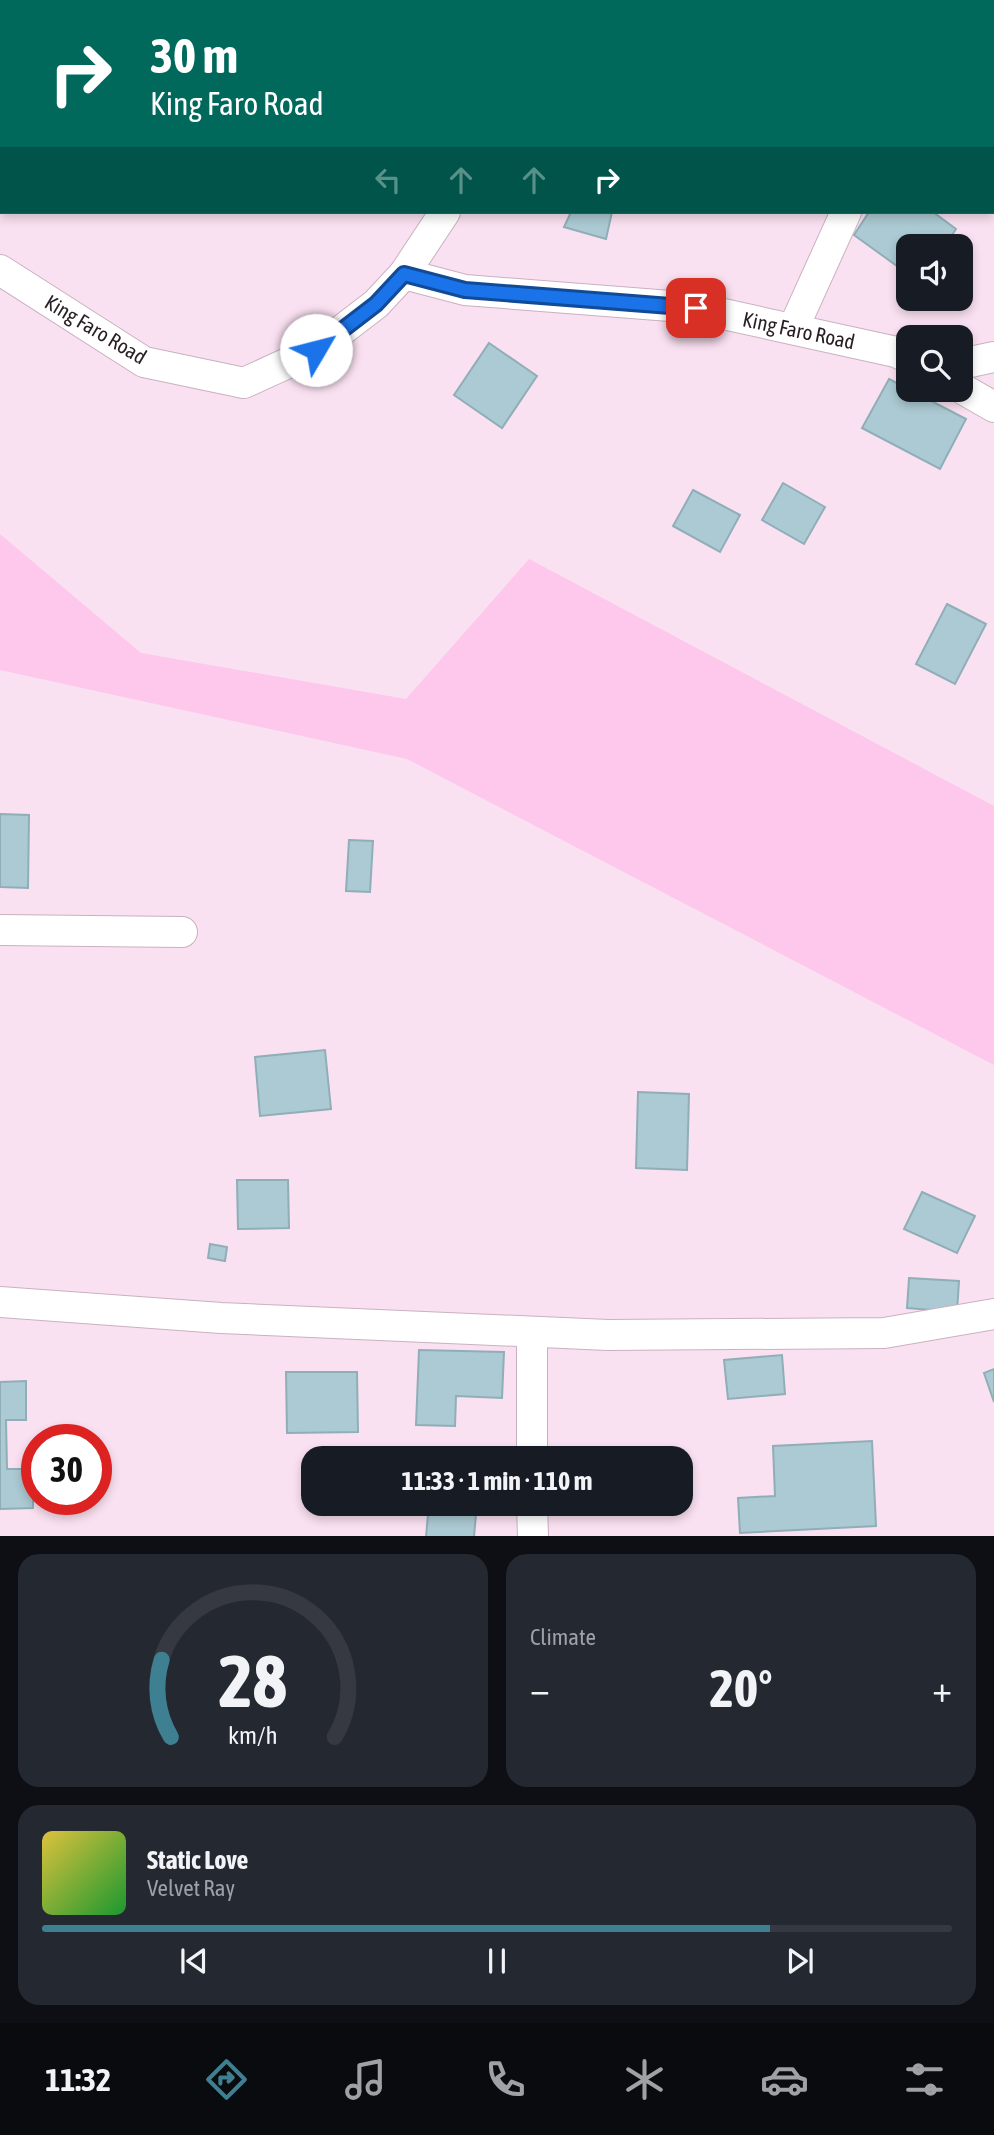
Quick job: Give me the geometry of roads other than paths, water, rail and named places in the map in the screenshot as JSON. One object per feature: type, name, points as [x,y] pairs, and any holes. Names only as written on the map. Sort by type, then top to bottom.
[{"type":"street","points":[[404,274],[444,214]]},
{"type":"street","points":[[793,329],[845,214]]},
{"type":"street","name":"King Faro Road","points":[[0,270],[144,362],[244,383],[316,350],[376,304],[404,274],[465,290],[696,308],[896,352]]},
{"type":"street","points":[[973,361],[994,357]]},
{"type":"street","points":[[973,395],[994,407]]},
{"type":"street","points":[[0,930],[182,932]]},
{"type":"street","points":[[0,1302],[221,1318],[608,1335],[884,1333],[994,1314]]},
{"type":"street","points":[[532,1332],[532,1446]]},
{"type":"street","points":[[533,1516],[533,1536]]}]
